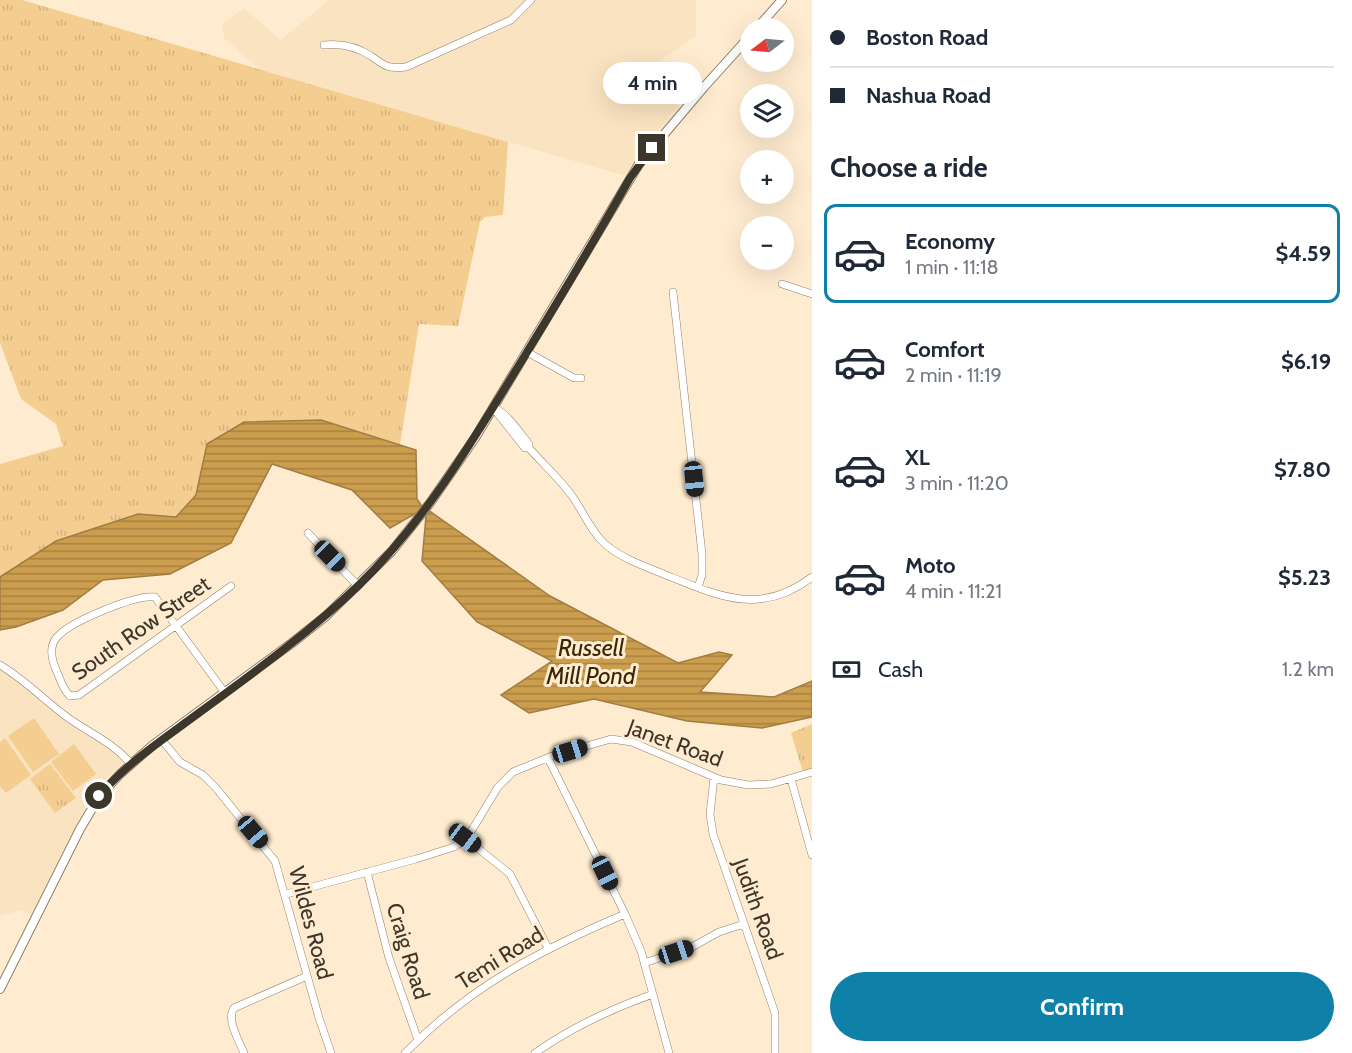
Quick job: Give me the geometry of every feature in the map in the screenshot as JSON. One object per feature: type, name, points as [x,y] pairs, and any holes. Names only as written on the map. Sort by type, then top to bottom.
[{"type":"main road","points":[[766,18],[782,0]]},
{"type":"main road","points":[[0,989],[90,811],[109,785],[161,739],[326,616],[392,551],[463,456],[630,178],[665,132],[740,47]]},
{"type":"street","points":[[324,45],[335,44],[359,50],[386,67],[406,67],[502,25],[519,14],[531,0]]},
{"type":"street","points":[[782,284],[812,294]]},
{"type":"street","points":[[673,292],[702,554],[702,575],[698,587]]},
{"type":"street","points":[[527,352],[574,378],[581,378]]},
{"type":"street","points":[[493,407],[500,410],[510,421],[529,444],[529,448],[572,495],[604,543],[619,554],[698,587],[735,599],[753,600],[785,593],[812,577]]},
{"type":"street","points":[[308,533],[358,586]]},
{"type":"street","name":"South Row Street","points":[[176,624],[160,602],[155,597],[150,597],[127,602],[90,616],[57,636],[53,643],[52,662],[65,692],[72,696],[79,695],[231,586]]},
{"type":"street","points":[[176,624],[225,693]]},
{"type":"street","points":[[0,666],[26,682],[81,727],[114,747],[131,764]]},
{"type":"street","name":"Wildes Road","points":[[161,739],[180,762],[203,775],[216,788],[265,846],[277,866],[307,976],[332,1053]]},
{"type":"street","name":"Janet Road","points":[[286,894],[437,854],[454,847],[469,835],[498,787],[513,772],[548,758],[611,739],[632,742],[714,777],[748,785],[771,784],[812,772]]},
{"type":"street","points":[[548,758],[625,914],[644,963],[669,1053]]},
{"type":"street","name":"Judith Road","points":[[714,777],[710,814],[714,834],[776,1013],[775,1053]]},
{"type":"street","points":[[791,779],[812,855]]},
{"type":"street","points":[[465,838],[510,874],[548,948]]},
{"type":"street","name":"Craig Road","points":[[367,872],[389,958],[418,1040]]},
{"type":"street","name":"Temi Road","points":[[405,1053],[491,981],[548,948],[625,914]]},
{"type":"street","points":[[644,963],[692,947],[719,932],[744,924]]},
{"type":"street","points":[[244,1053],[231,1019],[231,1012],[234,1008],[307,976]]},
{"type":"street","points":[[536,1053],[581,1024],[614,1008],[653,994]]},
{"type":"shaded area","points":[[329,0],[696,0],[696,36],[644,71],[679,106],[643,149],[625,176],[259,69],[224,38],[222,24],[244,8],[281,40]]},
{"type":"shaded area","points":[[0,669],[118,751],[124,761],[97,789],[70,836],[31,915],[21,910],[0,916]]},
{"type":"green space","points":[[0,0],[22,0],[508,142],[503,215],[485,217],[480,222],[458,326],[419,324],[400,445],[321,420],[207,444],[196,495],[176,517],[138,514],[56,541],[0,577],[0,464],[63,446],[56,424],[21,399],[0,343]]},
{"type":"green space","points":[[34,718],[59,754],[33,772],[8,736]]},
{"type":"green space","points":[[812,724],[812,770],[803,772],[791,733]]},
{"type":"green space","points":[[5,738],[31,775],[6,793],[0,786],[0,742]]},
{"type":"green space","points":[[74,744],[96,774],[73,791],[51,762]]},
{"type":"green space","points":[[50,764],[76,798],[55,813],[30,779]]},
{"type":"water","name":"Russell Mill Pond","points":[[321,420],[416,450],[417,499],[421,505],[550,596],[678,663],[719,652],[732,655],[700,692],[774,697],[812,681],[812,717],[762,728],[687,721],[594,699],[529,713],[501,695],[552,661],[477,622],[422,561],[426,516],[418,512],[390,528],[352,490],[272,464],[231,543],[170,574],[103,580],[63,610],[16,627],[0,630],[0,577],[56,541],[138,514],[176,517],[196,495],[207,444],[244,422]]},
{"type":"route","points":[[99,796],[153,745],[326,616],[392,551],[451,474],[475,438],[630,178],[652,148]]}]
